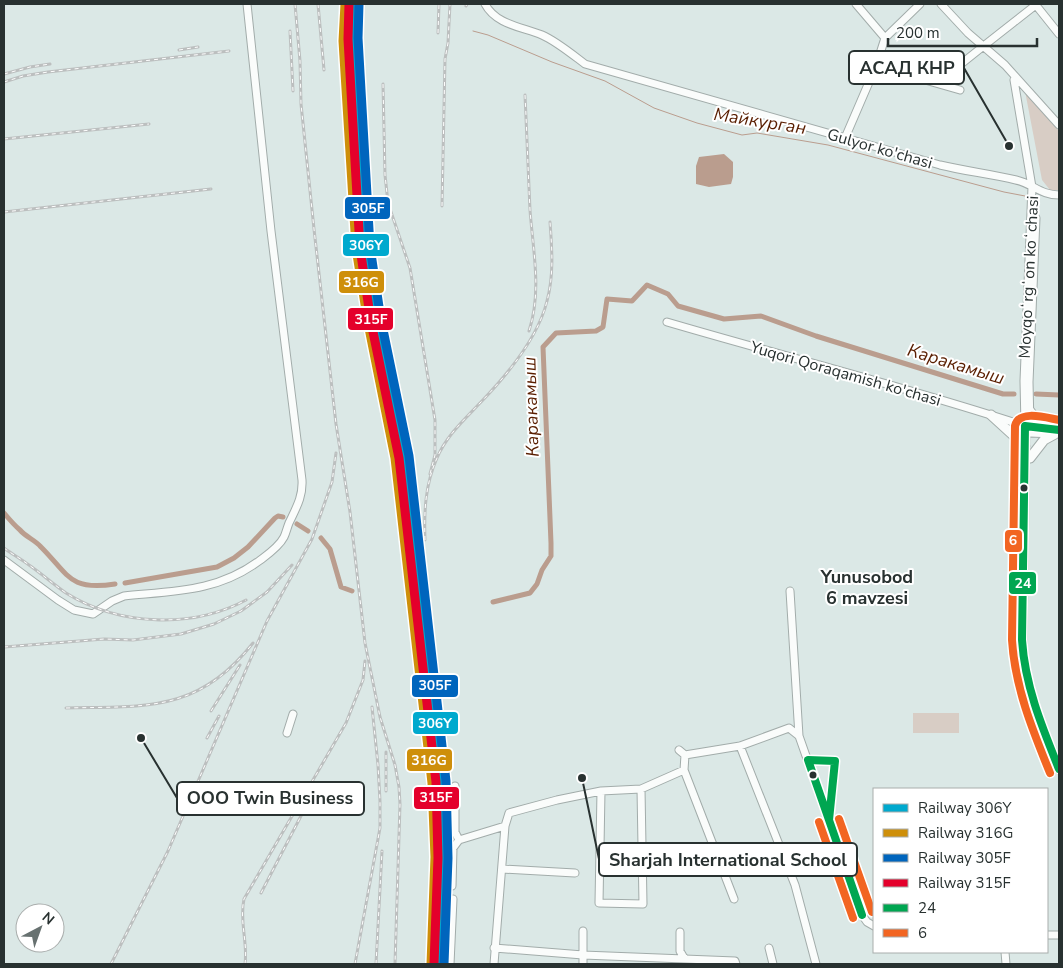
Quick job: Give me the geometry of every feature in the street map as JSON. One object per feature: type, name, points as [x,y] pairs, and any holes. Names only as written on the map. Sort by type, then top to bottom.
[{"type":"main road","points":[[1027,408],[1038,422],[1057,432]]},
{"type":"main road","points":[[991,415],[1026,446]]},
{"type":"main road","points":[[1028,428],[1023,571],[1024,665],[1032,701],[1059,769]]},
{"type":"main road","points":[[1028,428],[1030,458]]},
{"type":"main road","name":"Yuqori Qoraqamish ko'chasi","points":[[1028,428],[1057,432]]},
{"type":"main road","points":[[1026,471],[1030,458],[1044,440],[1057,432]]},
{"type":"street","points":[[4,560],[74,610],[93,614],[112,601],[124,596],[205,587],[224,582],[249,569],[266,556],[284,537],[286,528],[302,496],[302,480],[270,221],[247,4]]},
{"type":"street","name":"Gulyor ko'chasi","points":[[485,4],[491,12],[514,27],[544,36],[585,64],[968,172],[1016,180],[1045,194],[1059,196]]},
{"type":"street","points":[[856,4],[885,38]]},
{"type":"street","points":[[845,138],[876,66],[885,38],[920,4]]},
{"type":"street","points":[[941,4],[968,33],[998,58],[1059,125]]},
{"type":"street","points":[[938,83],[1036,4],[1059,34]]},
{"type":"street","points":[[876,66],[960,90]]},
{"type":"street","name":"Moyqoʻrgʻon koʻchasi","points":[[1013,76],[1021,94],[1035,189],[1026,382],[1028,428]]},
{"type":"street","name":"Yuqori Qoraqamish ko'chasi","points":[[667,322],[888,384],[1028,428]]},
{"type":"street","points":[[790,592],[799,736],[862,915],[867,922],[873,925]]},
{"type":"street","points":[[287,733],[293,714]]},
{"type":"street","points":[[678,750],[685,755],[740,746],[789,728],[799,736]]},
{"type":"street","points":[[740,746],[795,885],[816,964]]},
{"type":"street","points":[[685,755],[684,770],[734,899]]},
{"type":"street","points":[[494,964],[505,826],[509,813],[557,800],[602,791],[641,789],[684,770]]},
{"type":"street","points":[[455,786],[455,832],[459,840]]},
{"type":"street","points":[[602,791],[599,903],[643,904],[641,789]]},
{"type":"street","points":[[452,886],[453,848],[459,840],[505,826]]},
{"type":"street","points":[[502,869],[575,873]]},
{"type":"street","points":[[450,964],[453,899]]},
{"type":"street","points":[[583,964],[584,932]]},
{"type":"street","points":[[680,932],[680,950],[684,961]]},
{"type":"street","points":[[494,948],[584,956],[684,961],[735,961],[736,964]]},
{"type":"street","points":[[769,948],[773,964]]},
{"type":"shaded area","points":[[1025,91],[1059,131],[1059,190],[1050,190],[1042,180]]},
{"type":"shaded area","points":[[724,154],[733,162],[731,184],[709,187],[696,184],[696,166],[699,157]]},
{"type":"shaded area","points":[[913,713],[959,713],[959,733],[913,733]]},
{"type":"waterway","name":"Майкурган","points":[[473,31],[488,35],[552,62],[605,81],[654,108],[697,123],[742,135],[757,133],[828,145],[1025,196]]},
{"type":"waterway","name":"Каракамыш","points":[[493,602],[530,593],[537,584],[542,570],[551,556],[543,347],[556,333],[596,331],[603,327],[607,299],[632,301],[647,285],[668,294],[678,306],[724,319],[761,316],[816,336],[1003,394],[1014,394]]},
{"type":"waterway","name":"Каракамыш","points":[[1036,394],[1059,395]]},
{"type":"waterway","name":"Каракамыш","points":[[4,513],[22,532],[39,545],[71,579],[88,585],[115,584]]},
{"type":"waterway","name":"Каракамыш","points":[[125,583],[217,567],[234,558],[248,547],[275,518],[278,516],[283,517]]},
{"type":"waterway","name":"Каракамыш","points":[[297,524],[308,531]]},
{"type":"waterway","name":"Каракамыш","points":[[321,538],[330,549],[341,587],[352,591]]},
{"type":"railway","points":[[295,4],[300,61],[301,104],[314,229],[336,424],[350,512],[365,643],[380,717],[395,765],[399,787],[395,964]]},
{"type":"railway","points":[[318,4],[324,70]]},
{"type":"railway","points":[[438,33],[439,4]]},
{"type":"railway","points":[[442,206],[445,59],[448,43],[450,4]]},
{"type":"railway","points":[[290,31],[293,91]]},
{"type":"railway","points":[[179,50],[198,47]]},
{"type":"railway","points":[[4,82],[23,76],[48,72],[229,51]]},
{"type":"railway","points":[[4,74],[50,64]]},
{"type":"railway","points":[[383,84],[385,175],[388,203],[410,268],[435,420],[435,455],[430,474]]},
{"type":"railway","points":[[525,95],[530,210],[536,286],[533,316],[529,331]]},
{"type":"railway","points":[[4,139],[149,124]]},
{"type":"railway","points":[[4,212],[211,189]]},
{"type":"railway","points":[[425,540],[425,509],[430,478],[445,442],[511,368],[537,329],[543,315],[552,272],[550,222]]},
{"type":"railway","points":[[111,964],[168,851],[267,621],[312,539],[332,482],[336,453]]},
{"type":"railway","points":[[4,548],[66,593],[87,604],[109,612],[132,617],[156,620],[203,616],[246,600]]},
{"type":"railway","points":[[4,647],[104,639],[133,640],[181,634],[214,624],[241,611],[267,592],[292,565]]},
{"type":"railway","points":[[66,708],[146,705],[169,701],[191,694],[212,682],[232,666],[253,643]]},
{"type":"railway","points":[[245,964],[242,915],[244,899],[346,723],[363,680],[365,661]]},
{"type":"railway","points":[[211,711],[240,665]]},
{"type":"railway","points":[[355,964],[380,828],[378,765],[372,707]]},
{"type":"railway","points":[[207,738],[219,716]]},
{"type":"railway","points":[[386,752],[386,791]]},
{"type":"railway","points":[[261,893],[302,814]]},
{"type":"railway","points":[[376,964],[382,851]]},
{"type":"rail line","name":"316G","points":[[345,4],[343,41],[356,248],[368,323],[395,458],[432,783],[435,857],[431,964]]},
{"type":"rail line","name":"315F","points":[[349,4],[348,39],[360,248],[371,322],[399,458],[436,782],[438,858],[434,964]]},
{"type":"rail line","name":"306Y","points":[[355,4],[353,40],[366,247],[378,321],[405,456],[442,782],[445,857],[441,964]]},
{"type":"rail line","name":"305F","points":[[359,4],[358,38],[370,247],[381,320],[409,456],[446,781],[448,858],[444,964]]},
{"type":"transit line","name":"6","points":[[1050,773],[1031,724],[1021,691],[1012,640],[1015,426],[1018,421],[1028,416],[1059,420]]},
{"type":"transit line","name":"24","points":[[1059,430],[1025,426],[1022,640],[1031,690],[1059,769]]},
{"type":"transit line","name":"24","points":[[808,760],[835,761],[829,820],[808,760]]},
{"type":"transit line","name":"6","points":[[839,819],[872,912]]},
{"type":"transit line","name":"24","points":[[829,820],[862,915]]},
{"type":"transit line","name":"24","points":[[829,820],[862,915]]},
{"type":"transit line","name":"6","points":[[819,822],[853,918]]},
{"type":"place","name":"АСАД КНР","points":[[1009,146]]},
{"type":"place","name":"ООО Twin Business","points":[[141,738]]},
{"type":"place","name":"Sharjah International School","points":[[582,778]]},
{"type":"district","name":"Yunusobod 6 mavzesi","points":[[867,587]]}]
